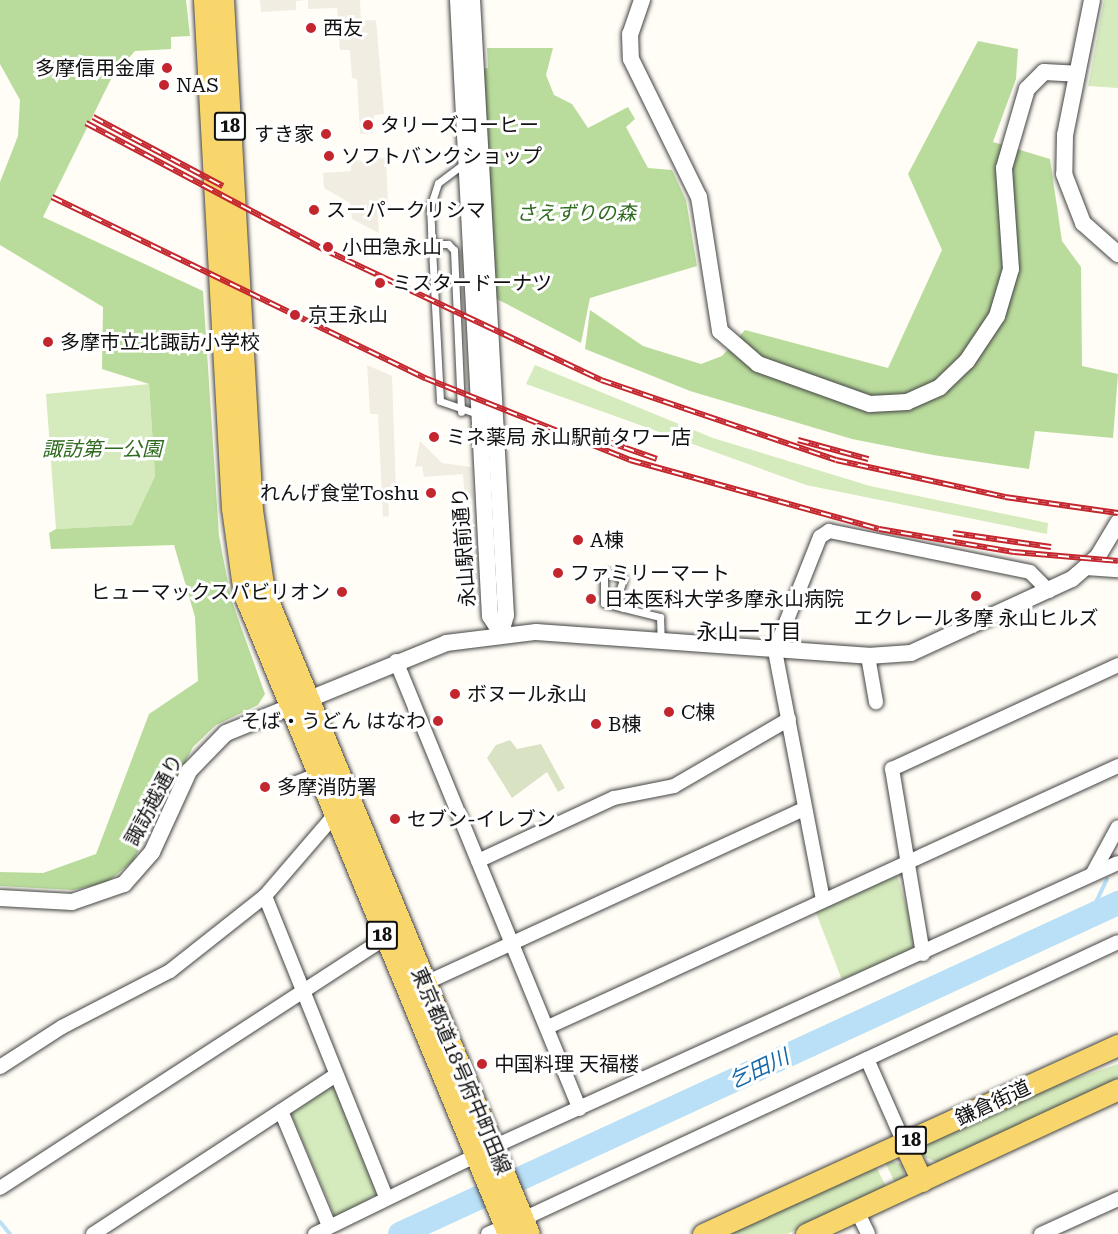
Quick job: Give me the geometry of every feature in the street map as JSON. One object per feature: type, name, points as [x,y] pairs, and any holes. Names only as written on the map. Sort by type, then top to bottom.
[{"type":"main road","name":"東京都道18号府中町田線","points":[[204,0],[237,549],[244,594],[295,701],[486,1157],[510,1224]]},
{"type":"main road","name":"東京都道18号府中町田線","points":[[223,0],[256,548],[264,591],[295,701]]},
{"type":"main road","name":"東京都道18号府中町田線","points":[[323,768],[333,817],[384,939],[416,988]]},
{"type":"main road","name":"鎌倉街道","points":[[703,1234],[1118,1045]]},
{"type":"main road","name":"鎌倉街道","points":[[806,1234],[1118,1089]]},
{"type":"main road","points":[[904,1143],[922,1181]]},
{"type":"street","name":"永山駅前通り","points":[[458,0],[473,161]]},
{"type":"street","name":"永山駅前通り","points":[[472,0],[477,413],[493,534],[490,616],[501,633]]},
{"type":"street","points":[[642,0],[630,34],[633,66],[699,197],[720,331],[758,364],[870,404],[907,402],[940,387],[963,366],[997,316],[1011,269],[1004,168],[1027,89],[1044,72],[1077,74]]},
{"type":"street","points":[[1092,0],[1063,161],[1066,187],[1083,223],[1118,254]]},
{"type":"street","points":[[1086,568],[1118,523]]},
{"type":"street","points":[[823,900],[775,650],[820,537],[829,531],[1030,572],[1049,591]]},
{"type":"street","name":"諏訪越通り","points":[[0,898],[72,902],[124,884],[152,852],[189,771],[208,747],[226,733],[295,701],[446,643],[501,633],[661,641],[868,656],[922,649],[1049,591],[1086,568]]},
{"type":"street","points":[[1086,568],[1118,570]]},
{"type":"street","points":[[868,656],[876,702]]},
{"type":"street","points":[[396,661],[548,1027],[580,1110]]},
{"type":"street","points":[[923,954],[892,769],[1118,665]]},
{"type":"street","points":[[478,861],[614,798],[674,786],[789,719]]},
{"type":"street","points":[[548,1027],[1118,766]]},
{"type":"street","points":[[416,988],[804,809]]},
{"type":"street","points":[[0,1067],[62,1027],[170,971],[265,896],[333,817]]},
{"type":"street","points":[[1093,873],[1118,827]]},
{"type":"street","points":[[315,1234],[386,1197],[486,1157],[580,1110],[1118,863]]},
{"type":"street","points":[[265,896],[300,990],[386,1197]]},
{"type":"street","points":[[0,1188],[300,990],[384,939]]},
{"type":"street","points":[[510,1224],[1118,942]]},
{"type":"street","points":[[867,1059],[904,1143]]},
{"type":"street","points":[[93,1234],[336,1075]]},
{"type":"street","points":[[281,1111],[329,1226]]},
{"type":"street","points":[[1041,1234],[1118,1199]]},
{"type":"street","points":[[857,1211],[868,1234]]},
{"type":"lane","points":[[432,244],[448,244],[454,250],[477,413],[440,401],[432,244],[434,194],[450,169],[473,161]]},
{"type":"lane","points":[[623,608],[617,598],[622,579],[609,573],[604,576],[604,603],[623,608],[660,616],[661,641]]},
{"type":"lane","points":[[293,780],[323,768]]},
{"type":"green space","points":[[0,0],[186,0],[190,36],[171,37],[171,49],[135,51],[112,77],[43,217],[203,291],[219,536],[231,599],[265,694],[258,705],[216,725],[193,747],[133,861],[106,883],[73,890],[0,886],[0,872],[43,873],[96,854],[149,714],[198,681],[195,617],[174,545],[51,549],[49,533],[56,529],[132,525],[155,476],[149,384],[102,369],[103,307],[0,245],[0,182],[18,136],[20,100],[0,64]]},
{"type":"green space","points":[[1104,0],[1118,0],[1118,88],[1088,86]]},
{"type":"green space","points":[[978,41],[1018,49],[1016,79],[993,142],[1050,159],[1062,241],[1081,267],[1082,366],[1118,374],[1113,438],[1035,431],[1029,469],[933,455],[852,439],[690,391],[585,349],[590,310],[643,346],[701,364],[722,356],[745,330],[888,368],[942,250],[908,174]]},
{"type":"green space","name":"さえずりの森","points":[[487,48],[553,48],[546,75],[554,95],[572,104],[588,128],[628,107],[635,119],[626,127],[648,168],[672,170],[686,200],[697,266],[590,298],[581,343],[495,298],[482,69],[488,68]]},
{"type":"green space","points":[[535,365],[713,438],[870,486],[1048,523],[1047,534],[806,485],[526,384]]},
{"type":"green space","name":"諏訪第一公園","points":[[149,384],[155,476],[132,525],[56,529],[46,394]]},
{"type":"green space","points":[[510,740],[517,749],[541,744],[565,788],[558,792],[547,772],[512,798],[487,758],[496,745]]},
{"type":"green space","points":[[897,875],[916,938],[911,952],[842,980],[815,910]]},
{"type":"green space","points":[[1118,1064],[1118,1080],[940,1164],[923,1156],[930,1139],[1028,1095]]},
{"type":"green space","points":[[335,1084],[377,1194],[336,1219],[291,1114]]},
{"type":"green space","points":[[883,1158],[903,1165],[904,1177],[896,1185]]},
{"type":"green space","points":[[874,1163],[887,1188],[787,1234],[720,1234]]},
{"type":"shaded area","points":[[260,0],[308,0],[296,1],[296,10],[261,12]]},
{"type":"shaded area","points":[[308,0],[360,0],[361,21],[376,20],[384,114],[374,115],[373,133],[360,134],[357,79],[352,78],[350,50],[340,50],[337,8],[308,9]]},
{"type":"shaded area","points":[[386,158],[388,204],[377,205],[379,233],[352,219],[350,203],[324,188],[323,173],[351,171],[351,161]]},
{"type":"shaded area","points":[[367,365],[392,376],[396,492],[388,493],[389,516],[383,517],[378,414],[370,414]]},
{"type":"shaded area","points":[[420,441],[442,463],[471,467],[473,500],[465,501],[463,474],[424,477],[422,466],[415,467]]},
{"type":"waterway","points":[[1089,917],[1107,879]]},
{"type":"waterway","name":"乞田川","points":[[400,1234],[1118,903]]},
{"type":"waterway","points":[[0,1222],[10,1234]]},
{"type":"railway","points":[[93,117],[223,186]]},
{"type":"railway","points":[[86,123],[325,250],[601,380],[836,460],[1005,497],[1118,513]]},
{"type":"railway","points":[[52,197],[425,378],[630,460],[879,529],[1014,552],[1118,561]]},
{"type":"railway","points":[[603,440],[657,459]]},
{"type":"railway","points":[[798,440],[868,459]]},
{"type":"railway","points":[[953,533],[1051,547]]},
{"type":"place","name":"西友","points":[[311,28]]},
{"type":"place","name":"多摩信用金庫","points":[[167,68]]},
{"type":"place","name":"NAS","points":[[164,85]]},
{"type":"place","name":"タリーズコーヒー","points":[[368,125]]},
{"type":"place","name":"すき家","points":[[326,134]]},
{"type":"place","name":"ソフトバンクショップ","points":[[329,156]]},
{"type":"place","name":"スーパークリシマ","points":[[314,210]]},
{"type":"place","name":"小田急永山","points":[[328,247]]},
{"type":"place","name":"ミスタードーナツ","points":[[380,283]]},
{"type":"place","name":"京王永山","points":[[295,315]]},
{"type":"place","name":"多摩市立北諏訪小学校","points":[[48,342]]},
{"type":"place","name":"ミネ薬局 永山駅前タワー店","points":[[434,437]]},
{"type":"place","name":"れんげ食堂Toshu","points":[[431,493]]},
{"type":"place","name":"A棟","points":[[578,540]]},
{"type":"place","name":"ファミリーマート","points":[[558,573]]},
{"type":"place","name":"ヒューマックスパビリオン","points":[[342,592]]},
{"type":"place","name":"エクレール多摩 永山ヒルズ","points":[[976,596]]},
{"type":"place","name":"日本医科大学多摩永山病院","points":[[591,599]]},
{"type":"place","name":"ボヌール永山","points":[[455,694]]},
{"type":"place","name":"C棟","points":[[669,712]]},
{"type":"place","name":"そば・うどん はなわ","points":[[438,721]]},
{"type":"place","name":"B棟","points":[[596,724]]},
{"type":"place","name":"多摩消防署","points":[[265,787]]},
{"type":"place","name":"セブン-イレブン","points":[[395,819]]},
{"type":"place","name":"中国料理 天福楼","points":[[482,1064]]},
{"type":"district","name":"永山一丁目","points":[[749,632]]}]
